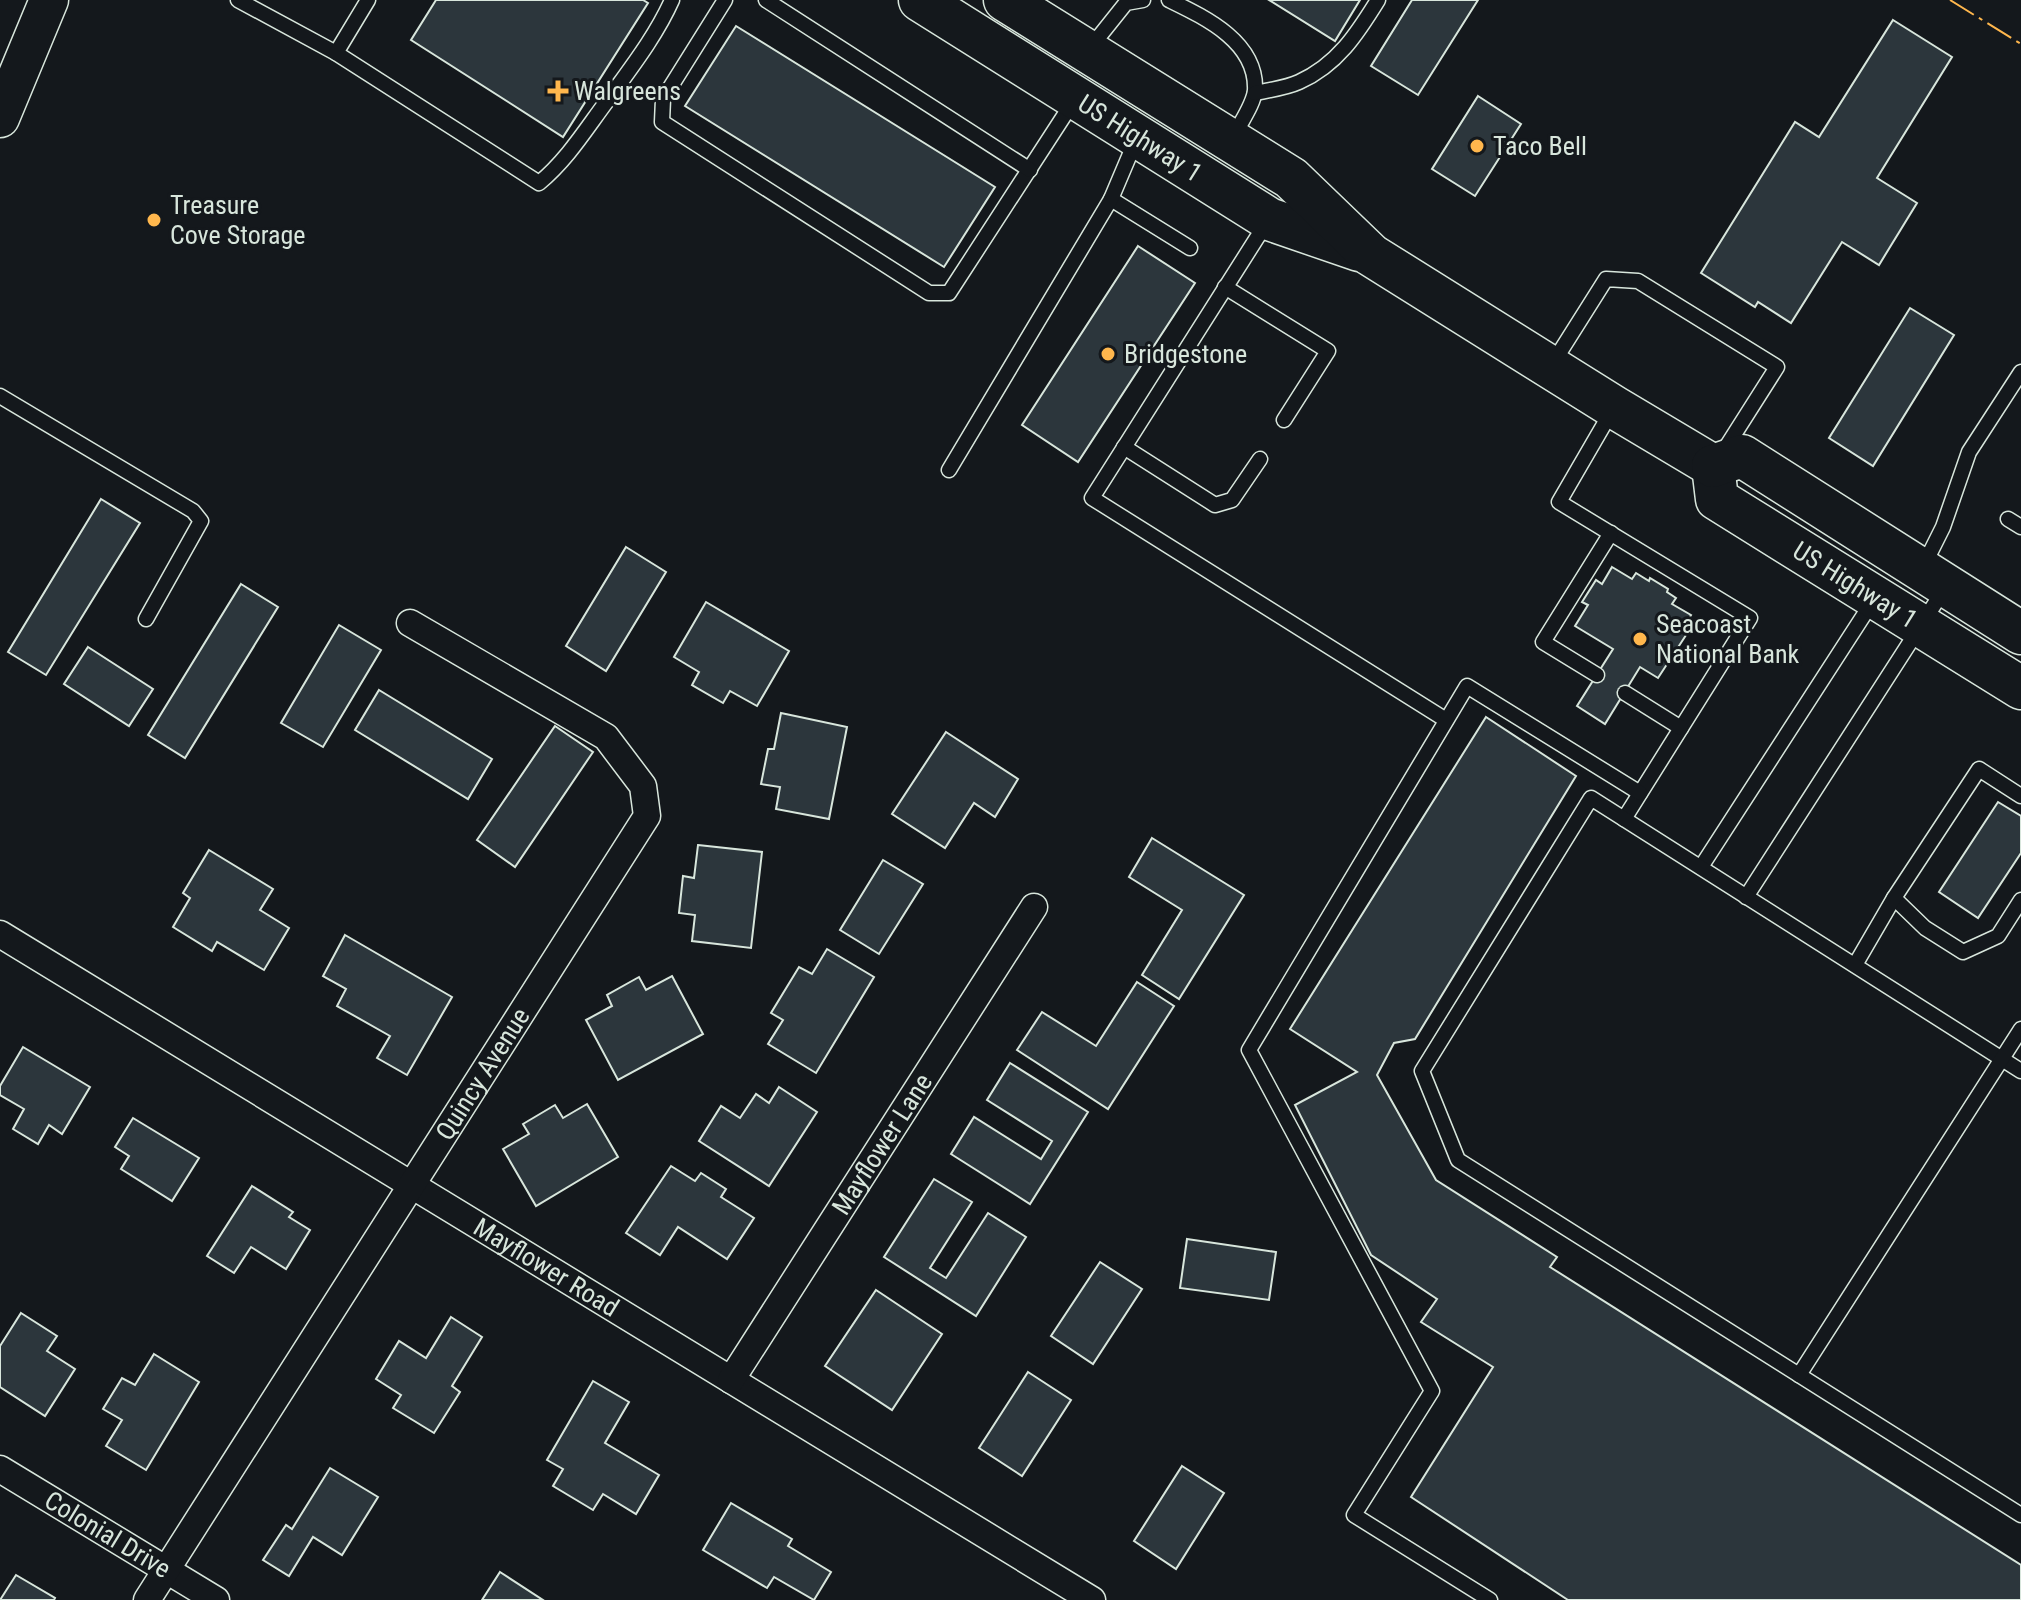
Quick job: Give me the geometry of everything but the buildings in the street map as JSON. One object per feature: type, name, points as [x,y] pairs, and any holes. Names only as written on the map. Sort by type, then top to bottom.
[{"type":"main road","name":"US Highway 1","points":[[920,0],[1269,219],[1371,255]]},
{"type":"main road","name":"US Highway 1","points":[[1005,0],[1291,178],[1371,255],[1614,407],[1713,466],[1742,456],[2021,633]]},
{"type":"main road","name":"US Highway 1","points":[[1713,466],[1717,499],[2021,688]]},
{"type":"street","points":[[0,118],[16,63],[49,0]]},
{"type":"street","name":"Quincy Avenue","points":[[147,1600],[647,816],[643,786],[606,737],[410,623]]},
{"type":"street","name":"Mayflower Lane","points":[[731,1380],[1034,907]]},
{"type":"street","name":"Mayflower Road","points":[[0,934],[1092,1600]]},
{"type":"street","name":"Colonial Drive","points":[[0,1469],[216,1600]]},
{"type":"lane","points":[[238,0],[336,53],[539,183],[567,156],[629,71],[670,6]]},
{"type":"lane","points":[[336,53],[368,0]]},
{"type":"lane","points":[[725,0],[663,99],[662,122],[929,293],[949,293],[1076,98]]},
{"type":"lane","points":[[766,0],[1030,170]]},
{"type":"lane","points":[[1087,51],[1126,1],[1143,0]]},
{"type":"lane","points":[[1169,0],[1204,17],[1242,47],[1252,68],[1255,93],[1231,141]]},
{"type":"lane","points":[[1255,93],[1297,83],[1325,68],[1352,43],[1378,0]]},
{"type":"lane","points":[[949,470],[1111,199],[1137,136]]},
{"type":"lane","points":[[1111,199],[1190,248]]},
{"type":"lane","points":[[1269,219],[1092,498],[1446,720]]},
{"type":"lane","points":[[1551,367],[1606,279],[1638,281],[1777,367],[1713,466]]},
{"type":"lane","points":[[1225,287],[1328,351],[1284,420]]},
{"type":"lane","points":[[1746,897],[1920,626],[1943,527],[1969,452],[2021,372]]},
{"type":"lane","points":[[0,396],[193,511],[201,521],[146,619]]},
{"type":"lane","points":[[1614,407],[1559,502],[1750,618],[1624,819]]},
{"type":"lane","points":[[1124,447],[1215,505],[1232,500],[1260,459]]},
{"type":"lane","points":[[1597,675],[1543,642],[1611,533]]},
{"type":"lane","points":[[1701,867],[1875,597]]},
{"type":"lane","points":[[1490,1600],[1354,1515],[1432,1391],[1249,1050],[1467,686],[1640,793]]},
{"type":"lane","points":[[1625,693],[1681,728]]},
{"type":"lane","points":[[1855,965],[1894,898],[1979,769],[2021,796]]},
{"type":"lane","points":[[2021,1071],[1591,798],[1422,1071],[1458,1160],[2021,1515]]},
{"type":"lane","points":[[1894,898],[1925,928],[1963,952],[1998,936],[2021,900]]},
{"type":"lane","points":[[1799,1375],[2021,1029]]},
{"type":"power","points":[[1950,0],[2021,44]]},
{"type":"place","name":"Walgreens","points":[[558,91]]},
{"type":"place","name":"Taco Bell","points":[[1477,146]]},
{"type":"place","name":"Treasure Cove Storage","points":[[154,220]]},
{"type":"place","name":"Bridgestone","points":[[1108,354]]},
{"type":"place","name":"Seacoast National Bank","points":[[1640,639]]}]
